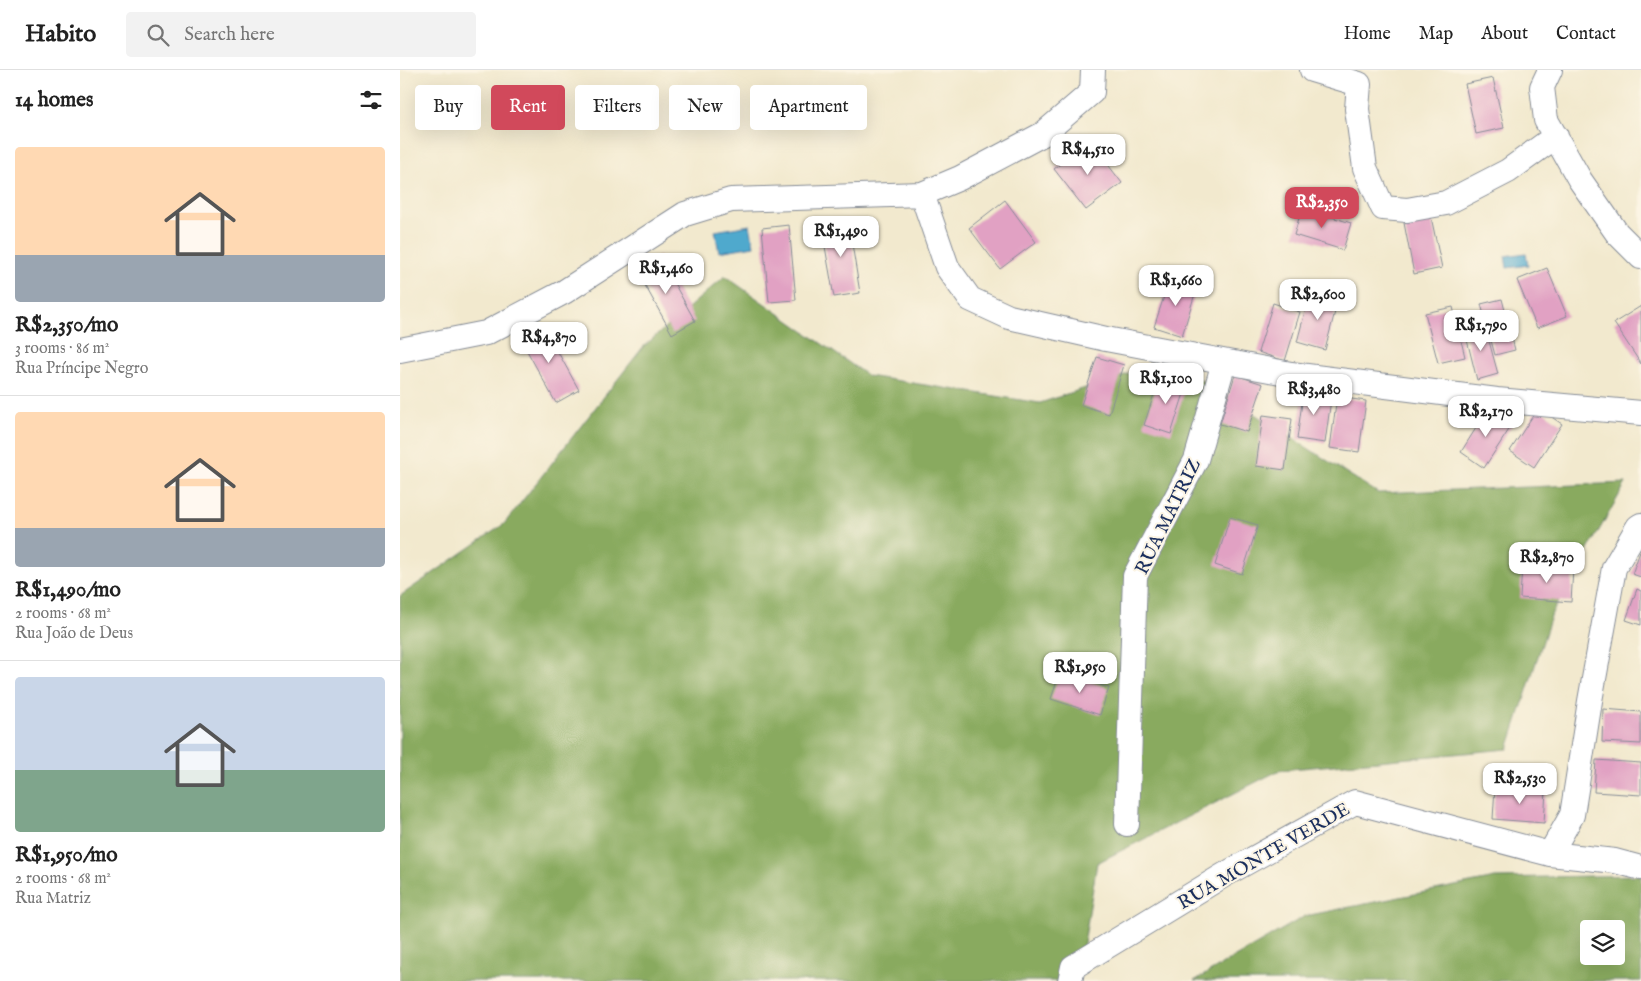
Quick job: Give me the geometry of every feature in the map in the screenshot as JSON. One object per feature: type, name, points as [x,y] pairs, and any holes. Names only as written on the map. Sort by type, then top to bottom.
[{"type":"street","points":[[400,350],[486,333],[564,292],[685,214],[731,200],[922,194],[960,178],[1043,134],[1092,92],[1093,70]]},
{"type":"street","points":[[1312,70],[1359,84],[1357,109],[1365,168],[1383,208],[1407,210],[1446,203],[1508,171],[1556,136]]},
{"type":"street","points":[[1550,70],[1542,87],[1546,120],[1580,180],[1617,233],[1641,257]]},
{"type":"street","points":[[922,194],[947,267],[970,299],[1009,317],[1106,339],[1291,374],[1497,400],[1641,413]]},
{"type":"street","name":"RUA MATRIZ","points":[[1127,824],[1135,576],[1196,460],[1224,362]]},
{"type":"street","points":[[1550,854],[1572,815],[1614,568],[1641,525]]},
{"type":"street","name":"RUA MONTE VERDE","points":[[1070,981],[1073,967],[1224,875],[1355,802],[1550,854],[1615,861],[1641,868]]},
{"type":"green space","points":[[725,276],[868,376],[1040,403],[1170,360],[1378,493],[1626,483],[1552,613],[1508,749],[1280,770],[1097,863],[1078,981],[400,981],[400,596],[504,524],[643,347]]},
{"type":"green space","points":[[1641,875],[1641,981],[1194,981],[1305,916],[1495,878]]},
{"type":"water","points":[[750,225],[754,246],[719,252],[715,231]]},
{"type":"water","points":[[1526,253],[1528,265],[1507,268],[1505,256]]},
{"type":"building","points":[[1493,78],[1504,128],[1476,134],[1465,84]]},
{"type":"building","points":[[1090,141],[1122,183],[1086,210],[1054,169]]},
{"type":"building","points":[[1005,200],[1036,242],[1000,269],[969,228]]},
{"type":"building","points":[[1302,208],[1351,223],[1343,250],[1294,235]]},
{"type":"building","points":[[1431,217],[1442,268],[1414,274],[1404,223]]},
{"type":"building","points":[[848,219],[860,293],[834,297],[821,224]]},
{"type":"building","points":[[789,225],[796,300],[769,302],[762,228]]},
{"type":"building","points":[[659,256],[695,321],[672,334],[636,269]]},
{"type":"building","points":[[1547,268],[1567,316],[1537,328],[1517,280]]},
{"type":"building","points":[[1170,278],[1197,287],[1182,336],[1154,327]]},
{"type":"building","points":[[1310,293],[1338,300],[1325,350],[1297,342]]},
{"type":"building","points":[[1502,299],[1515,350],[1495,355],[1481,304]]},
{"type":"building","points":[[1273,303],[1300,312],[1285,361],[1258,352]]},
{"type":"building","points":[[1641,306],[1641,364],[1614,323]]},
{"type":"building","points":[[1453,307],[1465,357],[1438,363],[1425,313]]},
{"type":"building","points":[[1484,323],[1498,374],[1477,380],[1464,328]]},
{"type":"building","points":[[543,325],[579,390],[556,403],[520,338]]},
{"type":"building","points":[[1097,357],[1124,365],[1109,414],[1081,405]]},
{"type":"building","points":[[1235,375],[1263,384],[1247,432],[1220,424]]},
{"type":"building","points":[[1160,376],[1187,384],[1171,434],[1144,425]]},
{"type":"building","points":[[1304,388],[1332,392],[1325,443],[1297,439]]},
{"type":"building","points":[[1337,397],[1366,401],[1359,452],[1330,448]]},
{"type":"building","points":[[1538,408],[1562,424],[1534,467],[1510,451]]},
{"type":"building","points":[[1488,409],[1512,425],[1484,468],[1461,452]]},
{"type":"building","points":[[1263,415],[1292,419],[1285,470],[1256,466]]},
{"type":"building","points":[[1230,517],[1258,525],[1242,574],[1215,565]]},
{"type":"building","points":[[1641,549],[1641,577],[1632,574]]},
{"type":"building","points":[[1522,566],[1573,569],[1571,602],[1520,598]]},
{"type":"building","points":[[1637,589],[1641,591],[1641,625],[1626,620]]},
{"type":"building","points":[[1060,672],[1109,688],[1100,715],[1051,699]]},
{"type":"building","points":[[1603,709],[1641,712],[1641,744],[1602,742]]},
{"type":"building","points":[[1596,760],[1641,763],[1641,795],[1594,792]]},
{"type":"building","points":[[1495,787],[1546,790],[1544,823],[1493,819]]}]
